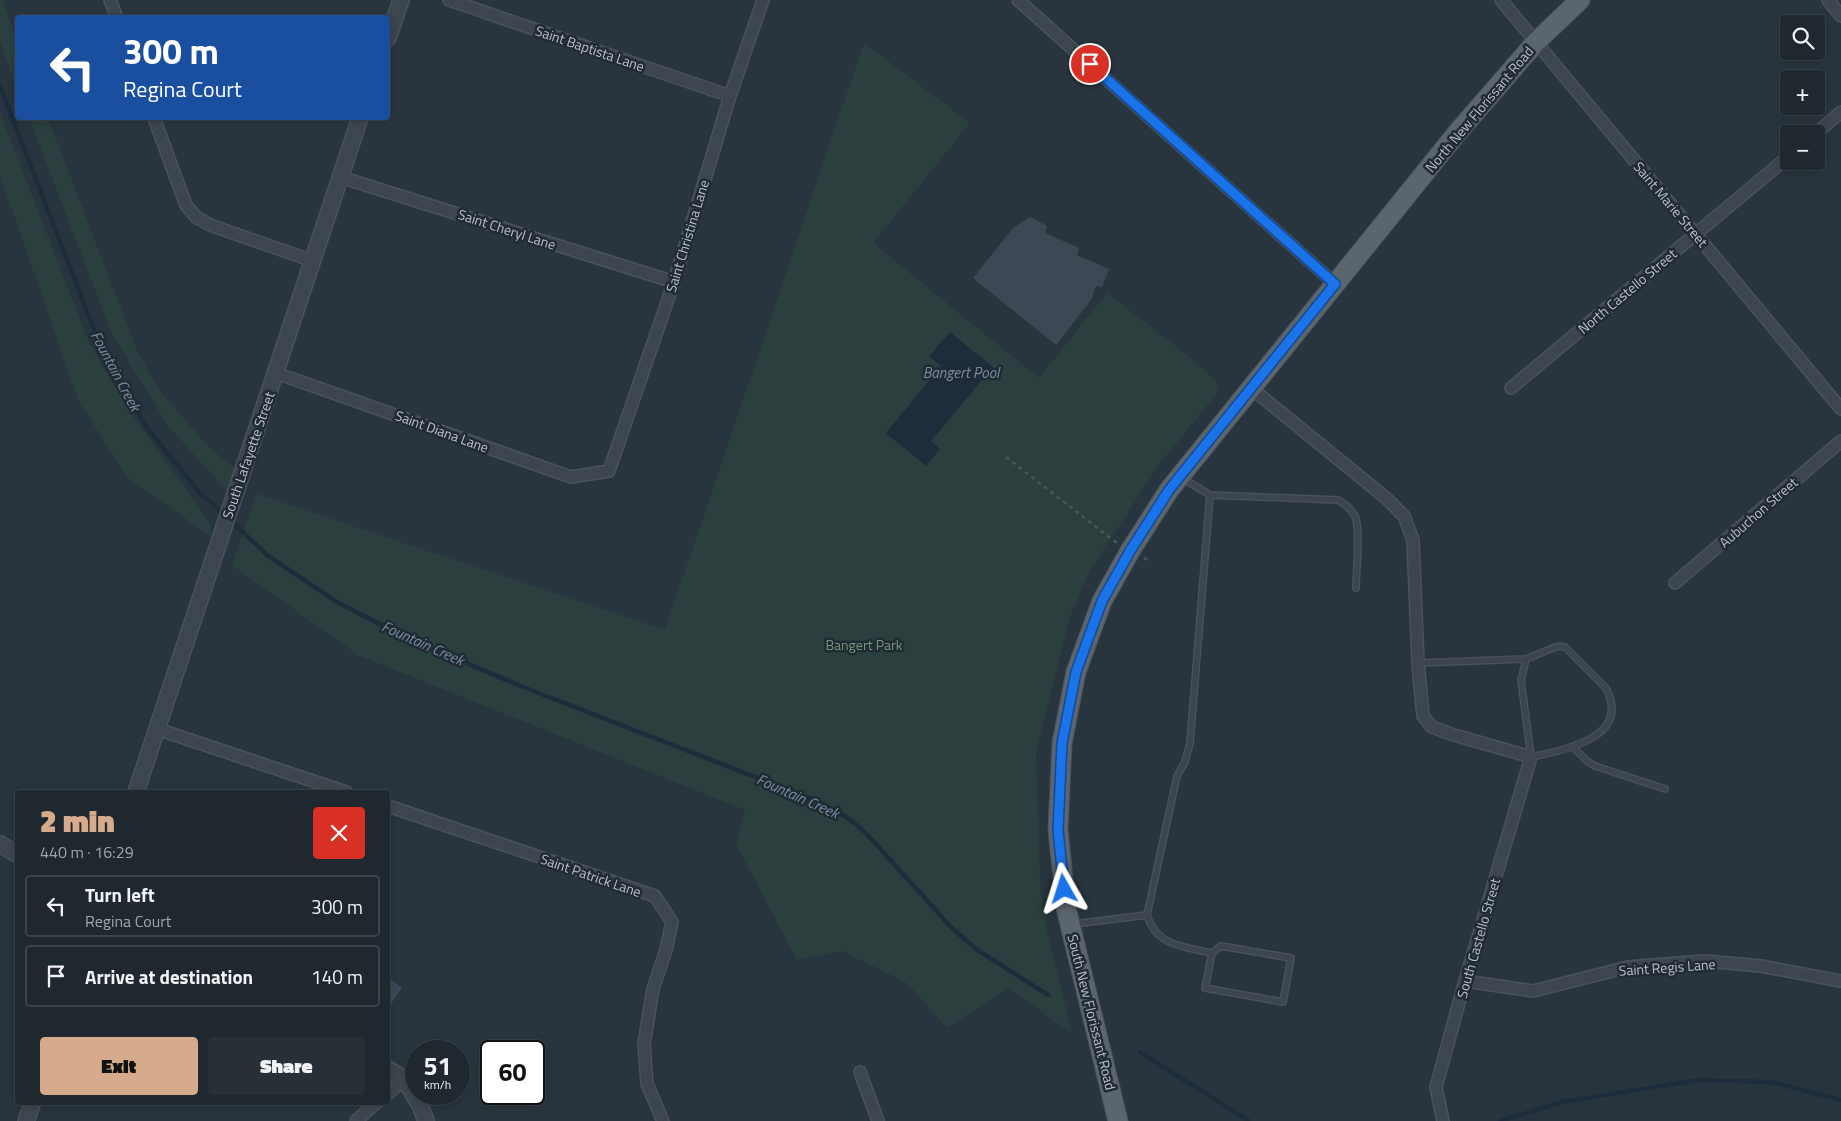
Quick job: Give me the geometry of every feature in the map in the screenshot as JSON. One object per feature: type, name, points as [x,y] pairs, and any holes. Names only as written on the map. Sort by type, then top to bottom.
[{"type":"main road","name":"North New Florissant Road","points":[[1384,224],[1457,133],[1536,42],[1580,0]]},
{"type":"main road","name":"South New Florissant Road","points":[[1118,1121],[1066,908],[1058,830],[1062,743],[1076,672],[1102,601],[1130,551],[1169,490],[1384,224]]},
{"type":"street","points":[[110,0],[116,15]]},
{"type":"street","points":[[390,32],[401,0]]},
{"type":"street","name":"Saint Baptista Lane","points":[[449,0],[730,96]]},
{"type":"street","name":"Saint Christina Lane","points":[[609,471],[674,282],[730,96],[763,0]]},
{"type":"street","points":[[1018,0],[1335,284]]},
{"type":"street","name":"Saint Marie Street","points":[[1501,0],[1841,409]]},
{"type":"street","points":[[1828,0],[1841,16]]},
{"type":"street","points":[[1825,126],[1841,112]]},
{"type":"street","points":[[155,120],[186,206],[196,218],[210,225],[313,261]]},
{"type":"street","name":"South Lafayette Street","points":[[137,790],[359,120]]},
{"type":"street","name":"North Castello Street","points":[[1511,388],[1780,163]]},
{"type":"street","name":"Saint Cheryl Lane","points":[[340,177],[674,282]]},
{"type":"street","name":"Saint Diana Lane","points":[[276,372],[571,477],[609,471]]},
{"type":"street","points":[[1251,388],[1386,498],[1404,516],[1413,540],[1418,663],[1423,716],[1432,727],[1531,757]]},
{"type":"street","name":"Aubuchon Street","points":[[1675,583],[1841,441]]},
{"type":"street","points":[[157,729],[340,790]]},
{"type":"street","name":"South Castello Street","points":[[1443,1121],[1436,1087],[1531,757]]},
{"type":"street","name":"Saint Patrick Lane","points":[[390,807],[655,896],[672,922],[666,950],[652,989],[644,1044],[647,1084],[663,1121]]},
{"type":"street","points":[[0,844],[15,854]]},
{"type":"street","name":"Saint Regis Lane","points":[[1465,982],[1533,991],[1628,967],[1705,961],[1762,966],[1841,981]]},
{"type":"street","points":[[390,1070],[404,1079],[420,1105],[426,1121]]},
{"type":"street","points":[[860,1072],[878,1121]]},
{"type":"street","points":[[390,1092],[404,1079]]},
{"type":"street","points":[[26,1121],[31,1105]]},
{"type":"street","points":[[356,1121],[374,1105]]},
{"type":"lane","points":[[1180,477],[1210,495],[1338,500],[1348,506],[1355,516],[1358,526],[1356,588]]},
{"type":"lane","points":[[1210,495],[1190,743],[1185,762],[1177,776],[1147,915],[1151,926],[1158,935],[1171,944],[1212,953]]},
{"type":"lane","points":[[1418,663],[1526,659],[1560,646],[1569,650],[1606,688],[1610,695],[1612,707],[1606,727],[1596,735],[1573,747],[1531,757],[1521,680],[1526,659]]},
{"type":"lane","points":[[1573,747],[1595,766],[1665,789]]},
{"type":"lane","points":[[1070,924],[1147,915]]},
{"type":"lane","points":[[1221,946],[1292,958],[1283,1002],[1205,988],[1212,953],[1221,946]]},
{"type":"path","points":[[1006,457],[1110,538],[1151,562]]},
{"type":"green space","points":[[0,0],[3,0],[15,33],[15,83],[0,42]]},
{"type":"green space","name":"Bangert Park","points":[[864,43],[970,123],[873,243],[1039,378],[1107,293],[1216,380],[1218,392],[1159,465],[1090,570],[1069,619],[1036,752],[1040,883],[1047,932],[1072,1034],[1009,988],[947,1028],[907,983],[842,951],[797,960],[736,844],[745,810],[358,655],[232,565],[256,494],[665,630]]},
{"type":"green space","points":[[0,113],[89,343],[126,406],[209,522],[212,537],[129,479],[79,402],[0,175]]},
{"type":"green space","points":[[30,120],[49,120],[136,348],[159,390],[207,445],[235,469],[228,492],[168,426],[112,334]]},
{"type":"water","name":"Bangert Pool","points":[[950,332],[993,367],[931,441],[940,449],[926,466],[886,433],[941,366],[929,356]]},
{"type":"building","points":[[1030,217],[1047,226],[1045,233],[1079,248],[1077,255],[1109,269],[1102,287],[1096,286],[1091,300],[1056,345],[973,278],[1013,228]]},
{"type":"building","points":[[390,979],[402,988],[390,1005]]},
{"type":"waterway","name":"Fountain Creek","points":[[0,86],[98,340],[147,428],[199,492],[225,515]]},
{"type":"waterway","name":"Fountain Creek","points":[[230,520],[267,555],[337,602],[405,637],[523,687],[817,801],[846,817],[864,831],[952,928],[976,949],[1048,995]]},
{"type":"waterway","name":"Fountain Creek","points":[[1140,1052],[1249,1121]]},
{"type":"waterway","points":[[1500,1121],[1562,1102],[1698,1080],[1771,1082],[1841,1100]]},
{"type":"route","points":[[1064,889],[1058,830],[1062,743],[1076,672],[1102,601],[1130,551],[1169,490],[1335,284],[1090,64]]}]
